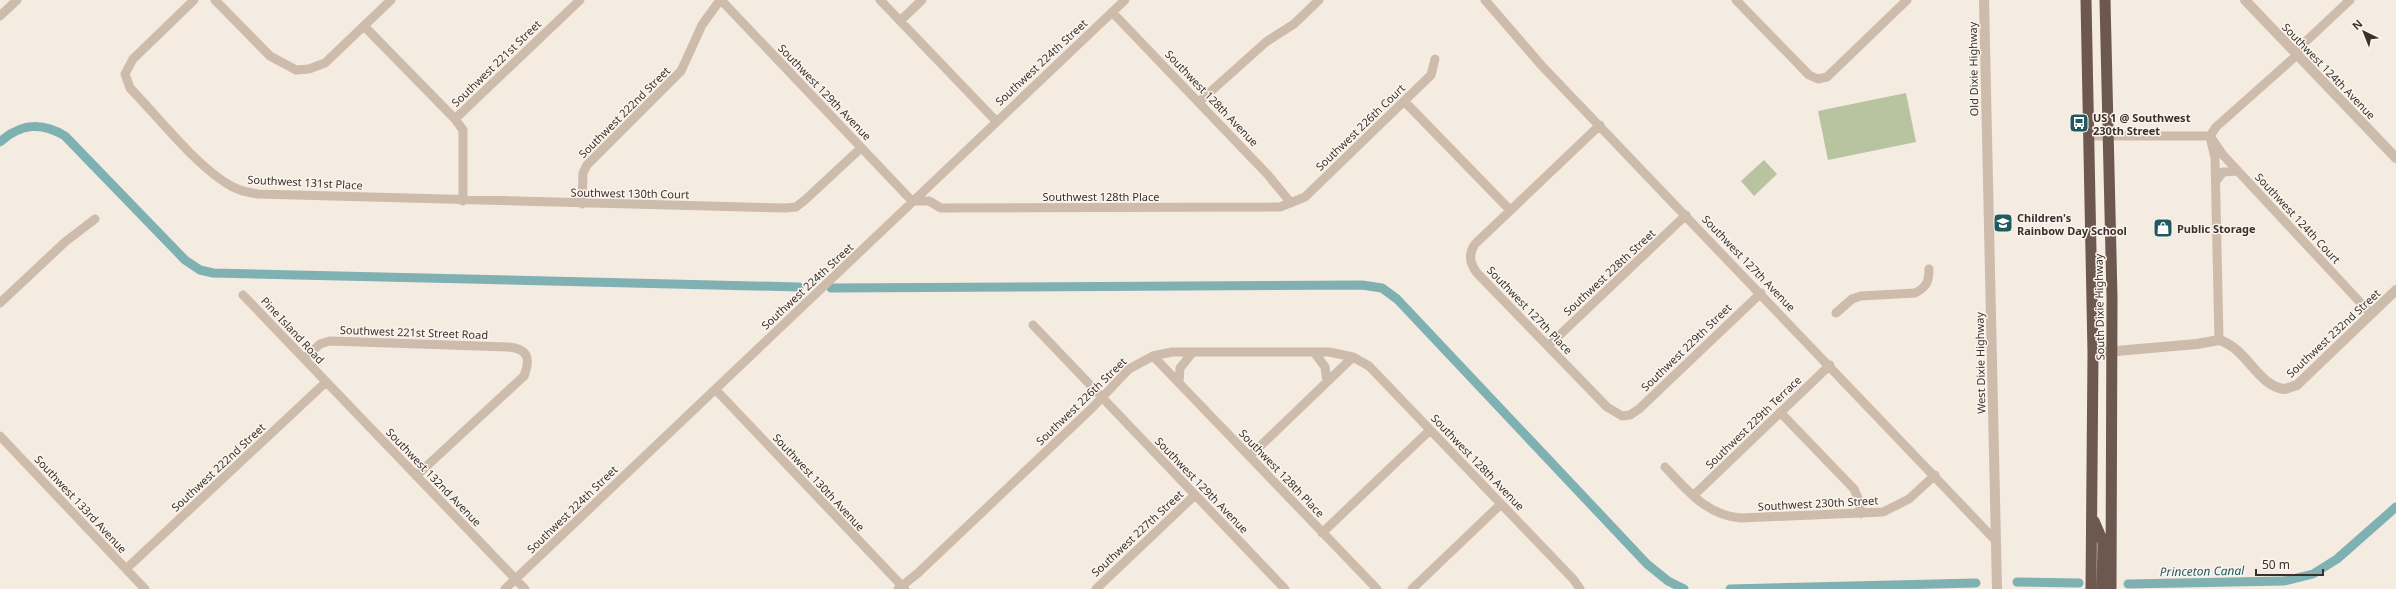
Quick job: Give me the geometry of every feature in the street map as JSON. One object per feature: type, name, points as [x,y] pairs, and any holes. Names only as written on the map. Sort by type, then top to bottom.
[{"type":"highway","name":"South Dixie Highway","points":[[2086,0],[2093,353],[2091,589]]},
{"type":"highway","name":"South Dixie Highway","points":[[2105,0],[2109,136],[2112,351],[2111,589]]},
{"type":"highway","points":[[2092,517],[2103,542],[2102,589]]},
{"type":"street","points":[[0,16],[17,0]]},
{"type":"street","name":"Southwest 131st Place","points":[[194,0],[133,59],[125,74],[130,88],[201,162],[226,183],[241,191],[258,194],[463,200]]},
{"type":"street","points":[[215,0],[270,56],[284,66],[296,70],[309,69],[325,63],[391,0]]},
{"type":"street","name":"Southwest 221st Street","points":[[463,200],[463,130],[455,119],[580,0]]},
{"type":"street","name":"Southwest 129th Avenue","points":[[720,0],[912,201]]},
{"type":"street","name":"Southwest 222nd Street","points":[[582,204],[583,173],[587,165],[681,72],[702,26],[720,0]]},
{"type":"street","points":[[880,0],[996,121]]},
{"type":"street","points":[[900,21],[922,0]]},
{"type":"street","name":"Southwest 224th Street","points":[[505,589],[1125,0]]},
{"type":"street","points":[[1199,102],[1266,42],[1294,24],[1319,0]]},
{"type":"street","name":"Southwest 127th Avenue","points":[[1485,0],[1542,66],[1830,365],[1996,541]]},
{"type":"street","points":[[1736,0],[1809,75],[1818,79],[1827,77],[1907,0]]},
{"type":"street","name":"Old Dixie Highway","points":[[1984,0],[1986,137]]},
{"type":"street","name":"Southwest 124th Avenue","points":[[2244,0],[2396,158]]},
{"type":"street","points":[[2093,353],[2197,344],[2218,340],[2216,181],[2215,158],[2210,136],[2216,127],[2297,55],[2302,45],[2350,0]]},
{"type":"street","name":"Southwest 128th Avenue","points":[[1112,12],[1268,175],[1291,203]]},
{"type":"street","points":[[364,26],[455,119]]},
{"type":"street","name":"Southwest 226th Court","points":[[1291,203],[1305,197],[1431,75],[1435,59]]},
{"type":"street","points":[[1404,101],[1510,210],[1600,125]]},
{"type":"street","points":[[2089,136],[2210,136]]},
{"type":"street","name":"Southwest 124th Court","points":[[2210,136],[2238,171],[2371,314]]},
{"type":"street","name":"West Dixie Highway","points":[[1986,137],[1997,589]]},
{"type":"street","name":"Southwest 130th Court","points":[[463,200],[582,204],[796,207],[861,148]]},
{"type":"street","points":[[2216,181],[2223,172],[2238,171]]},
{"type":"street","name":"Southwest 128th Place","points":[[912,201],[929,201],[941,208],[1280,207],[1291,203]]},
{"type":"street","name":"Southwest 127th Place","points":[[1510,210],[1475,244],[1471,252],[1470,261],[1477,273],[1607,407],[1618,415],[1626,416]]},
{"type":"street","name":"Southwest 228th Street","points":[[1548,346],[1686,215]]},
{"type":"street","points":[[0,303],[65,242],[95,219]]},
{"type":"street","points":[[1836,313],[1852,299],[1867,294],[1915,293],[1927,285],[1929,269]]},
{"type":"street","name":"Southwest 232nd Street","points":[[2218,340],[2239,351],[2269,383],[2285,390],[2297,385],[2396,290]]},
{"type":"street","name":"Southwest 229th Street","points":[[1626,416],[1639,409],[1761,293]]},
{"type":"street","name":"Pine Island Road","points":[[243,295],[326,382]]},
{"type":"street","name":"Southwest 129th Avenue","points":[[1034,325],[1104,397],[1111,408],[1285,589]]},
{"type":"street","name":"Southwest 221st Street Road","points":[[304,359],[320,344],[330,341],[519,348],[527,355],[528,364],[524,376],[416,476]]},
{"type":"street","points":[[1179,382],[1180,368],[1193,352]]},
{"type":"street","name":"Southwest 226th Street","points":[[902,588],[1104,397],[1130,369],[1153,356],[1193,352],[1314,352],[1339,353],[1353,357]]},
{"type":"street","points":[[1314,352],[1325,367],[1327,382]]},
{"type":"street","name":"Southwest 128th Place","points":[[1153,356],[1377,589]]},
{"type":"street","points":[[1250,456],[1353,357]]},
{"type":"street","name":"Southwest 128th Avenue","points":[[1353,357],[1374,370],[1574,580],[1580,589]]},
{"type":"street","name":"Southwest 229th Terrace","points":[[1692,496],[1830,365]]},
{"type":"street","name":"Southwest 222nd Street","points":[[126,569],[326,382]]},
{"type":"street","name":"Southwest 132nd Avenue","points":[[326,382],[525,589]]},
{"type":"street","name":"Southwest 130th Avenue","points":[[716,390],[902,588]]},
{"type":"street","points":[[1780,412],[1854,489],[1858,498],[1861,514]]},
{"type":"street","points":[[1322,533],[1430,430]]},
{"type":"street","name":"Southwest 133rd Avenue","points":[[0,436],[145,589]]},
{"type":"street","points":[[1665,467],[1692,496]]},
{"type":"street","name":"Southwest 230th Street","points":[[1692,496],[1714,512],[1730,517],[1747,518],[1861,514],[1883,512],[1898,506],[1935,475]]},
{"type":"street","name":"Southwest 227th Street","points":[[1096,589],[1195,495]]},
{"type":"street","points":[[1412,589],[1501,504]]},
{"type":"green space","points":[[1906,93],[1916,142],[1828,160],[1818,111]]},
{"type":"green space","points":[[1764,160],[1777,174],[1754,196],[1741,181]]},
{"type":"waterway","points":[[0,142],[16,131],[32,127],[48,128],[65,136],[185,260],[200,270],[213,273],[799,287]]},
{"type":"waterway","points":[[831,288],[1362,285],[1382,288],[1397,299],[1647,564],[1668,581],[1684,589]]},
{"type":"waterway","name":"Princeton Canal","points":[[2128,584],[2284,581],[2313,574],[2337,559],[2396,507]]},
{"type":"waterway","name":"Princeton Canal","points":[[2017,582],[2079,583]]},
{"type":"waterway","points":[[1730,589],[1976,583]]},
{"type":"place","name":"US 1 @ Southwest 230th Street","points":[[2079,123]]},
{"type":"place","name":"Children's Rainbow Day School","points":[[2003,223]]},
{"type":"place","name":"Public Storage","points":[[2163,228]]}]
